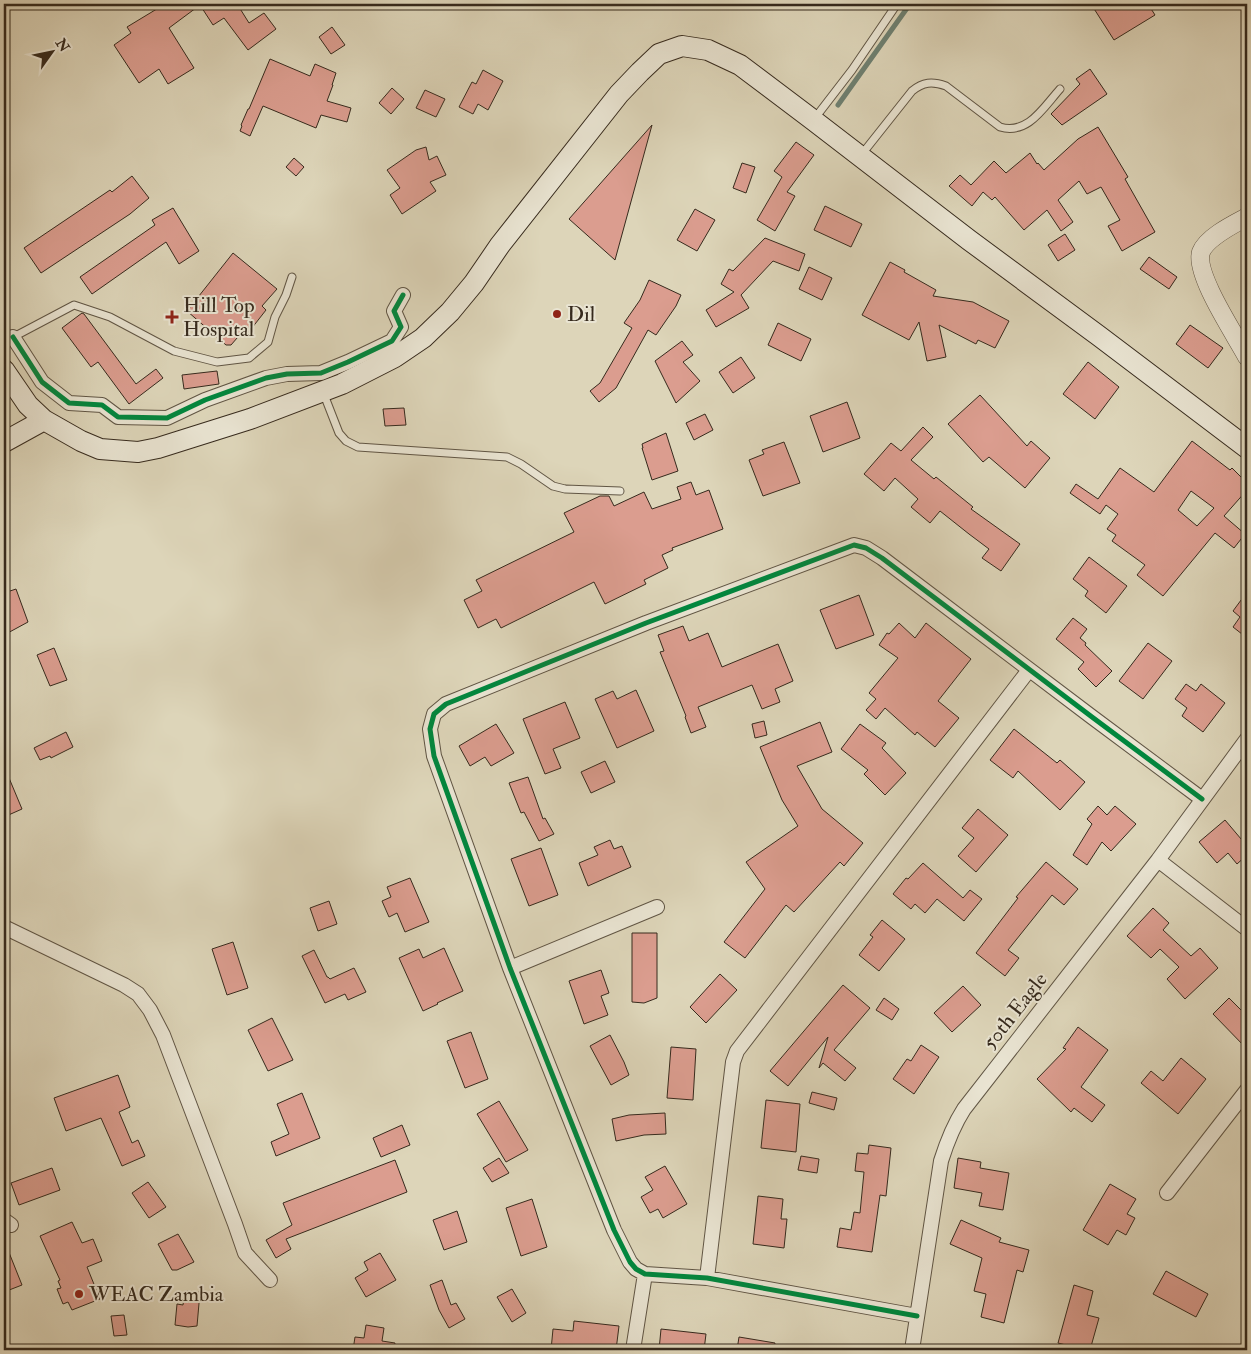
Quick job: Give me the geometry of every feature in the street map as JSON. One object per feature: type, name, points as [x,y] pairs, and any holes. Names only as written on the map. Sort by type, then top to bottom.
[{"type":"main road","points":[[4,370],[28,405],[44,420],[81,441],[100,449],[138,452],[158,448],[250,419],[342,384],[395,357],[423,338],[450,312],[474,283],[500,245],[619,94],[659,54],[682,46],[708,50],[740,65],[969,240],[1247,448]]},
{"type":"main road","points":[[4,442],[44,420]]},
{"type":"street","points":[[1247,217],[1211,239],[1201,252],[1201,268],[1207,286],[1247,357]]},
{"type":"street","points":[[8,340],[42,382],[69,403],[102,405],[118,417],[167,418],[204,400],[266,378],[287,374],[321,372],[348,362],[392,341],[401,327],[394,312],[403,295]]},
{"type":"street","points":[[917,1316],[707,1278],[645,1274],[636,1269],[630,1262],[622,1248],[510,968],[434,756],[430,729],[434,714],[446,704],[646,623],[854,545],[866,548],[882,558],[1202,799]]},
{"type":"street","points":[[707,1278],[733,1062],[737,1051],[1029,670]]},
{"type":"street","name":"50th Eagle","points":[[912,1350],[941,1161],[955,1123],[970,1101],[1158,860],[1247,739]]},
{"type":"street","points":[[1158,860],[1247,929]]},
{"type":"street","points":[[510,968],[657,908]]},
{"type":"street","points":[[4,926],[124,985],[138,994],[150,1010],[163,1035],[245,1253],[270,1280]]},
{"type":"street","points":[[1167,1193],[1247,1090]]},
{"type":"street","points":[[633,1350],[645,1274]]},
{"type":"lane","points":[[813,120],[852,70],[897,4]]},
{"type":"lane","points":[[860,156],[912,92],[920,85],[937,83],[946,86],[1000,127],[1008,129],[1018,128],[1027,124],[1060,89]]},
{"type":"lane","points":[[8,340],[74,305],[110,317],[174,351],[216,362],[249,358],[268,342],[292,277]]},
{"type":"lane","points":[[323,391],[340,433],[346,441],[358,447],[507,458],[521,464],[553,486],[620,491]]},
{"type":"building","points":[[165,4],[244,4],[239,7],[249,23],[264,13],[276,29],[248,50],[224,18],[213,25],[200,5],[169,28],[194,68],[168,84],[159,69],[139,83],[114,45],[131,33],[127,27]]},
{"type":"building","points":[[1091,4],[1148,4],[1155,15],[1114,40]]},
{"type":"building","points":[[332,27],[345,45],[331,54],[319,37]]},
{"type":"building","points":[[270,59],[310,76],[315,64],[336,73],[327,101],[351,108],[347,122],[321,115],[316,128],[263,106],[250,136],[240,131]]},
{"type":"building","points":[[1090,69],[1107,94],[1062,125],[1051,114],[1080,84],[1076,79]]},
{"type":"building","points":[[483,70],[503,81],[488,110],[478,104],[473,114],[459,107],[472,82],[476,84]]},
{"type":"building","points":[[392,88],[404,99],[391,114],[379,103]]},
{"type":"building","points":[[425,90],[445,99],[436,117],[416,108]]},
{"type":"building","points":[[652,125],[615,260],[569,219]]},
{"type":"building","points":[[1098,127],[1128,177],[1125,179],[1155,232],[1122,251],[1108,226],[1120,220],[1101,187],[1087,194],[1079,181],[1058,200],[1073,222],[1061,231],[1047,210],[1024,230],[995,197],[992,200],[983,192],[972,206],[949,186],[960,175],[971,185],[994,161],[1006,173],[1030,153],[1037,164],[1044,170],[1078,139]]},
{"type":"building","points":[[796,142],[814,155],[787,192],[795,196],[775,231],[757,220],[782,177],[774,171]]},
{"type":"building","points":[[426,147],[429,160],[437,156],[446,175],[430,182],[436,191],[402,214],[390,195],[400,188],[387,170],[416,150]]},
{"type":"building","points":[[294,158],[304,167],[296,176],[286,167]]},
{"type":"building","points":[[742,163],[755,167],[746,193],[733,188]]},
{"type":"building","points":[[132,176],[149,198],[130,214],[41,273],[24,248],[110,190],[112,192]]},
{"type":"building","points":[[825,206],[862,224],[851,247],[814,230]]},
{"type":"building","points":[[173,208],[199,251],[179,264],[166,242],[92,294],[80,277],[155,225],[152,220]]},
{"type":"building","points":[[695,209],[715,220],[697,251],[677,240]]},
{"type":"building","points":[[1065,234],[1075,250],[1058,261],[1048,245]]},
{"type":"building","points":[[765,238],[805,254],[799,271],[773,261],[741,295],[749,308],[716,327],[706,310],[734,292],[721,284],[729,269],[733,271]]},
{"type":"building","points":[[233,253],[277,289],[262,306],[266,310],[248,333],[244,330],[231,345],[226,345],[187,311]]},
{"type":"building","points":[[1149,257],[1177,277],[1169,289],[1140,269]]},
{"type":"building","points":[[890,262],[936,290],[933,296],[973,302],[1009,321],[995,348],[978,340],[976,344],[939,325],[946,357],[927,361],[919,322],[909,340],[862,315]]},
{"type":"building","points":[[809,267],[832,278],[822,300],[799,289]]},
{"type":"building","points":[[649,280],[681,295],[676,306],[656,335],[648,330],[616,388],[599,402],[590,391],[600,383],[632,328],[624,323],[640,300]]},
{"type":"building","points":[[82,313],[136,384],[156,369],[163,378],[129,404],[98,362],[91,367],[62,328]]},
{"type":"building","points":[[778,323],[811,339],[801,361],[768,345]]},
{"type":"building","points":[[1190,325],[1223,348],[1208,368],[1176,344]]},
{"type":"building","points":[[682,341],[693,355],[683,362],[700,381],[676,403],[655,361]]},
{"type":"building","points":[[741,357],[755,378],[733,393],[719,372]]},
{"type":"building","points":[[1088,362],[1119,387],[1095,419],[1063,394]]},
{"type":"building","points":[[217,371],[219,384],[184,389],[182,375]]},
{"type":"building","points":[[980,395],[1027,446],[1031,441],[1050,458],[1025,488],[989,457],[983,462],[948,424]]},
{"type":"building","points":[[847,402],[860,438],[823,452],[810,416]]},
{"type":"building","points":[[404,408],[406,425],[385,426],[383,409]]},
{"type":"building","points":[[705,414],[713,430],[694,440],[686,423]]},
{"type":"building","points":[[923,427],[933,437],[911,460],[934,479],[936,477],[973,507],[971,509],[1020,544],[1001,571],[982,558],[989,549],[940,511],[930,523],[911,507],[918,499],[895,478],[884,491],[864,474],[891,443],[901,451]]},
{"type":"building","points":[[666,433],[678,471],[652,480],[642,444]]},
{"type":"building","points":[[1192,441],[1230,470],[1232,468],[1247,483],[1247,490],[1224,516],[1245,534],[1234,548],[1215,533],[1163,596],[1137,575],[1145,565],[1112,541],[1116,535],[1107,529],[1118,514],[1106,505],[1100,514],[1070,493],[1076,484],[1098,499],[1120,468],[1154,492]],"holes":[[[1191,491],[1214,508],[1197,526],[1178,510]]]},
{"type":"building","points":[[784,442],[800,483],[763,496],[749,460],[764,454],[762,450]]},
{"type":"building","points":[[691,482],[696,495],[709,490],[723,529],[672,548],[673,550],[662,555],[668,568],[644,580],[646,584],[605,604],[594,582],[501,628],[496,619],[478,628],[464,600],[482,591],[476,580],[574,532],[564,513],[600,496],[609,496],[614,506],[644,492],[652,509],[681,499],[677,487]]},
{"type":"building","points":[[1089,557],[1127,586],[1106,613],[1085,596],[1088,591],[1073,579]]},
{"type":"building","points":[[16,589],[28,622],[4,635],[4,593]]},
{"type":"building","points":[[1247,592],[1247,638],[1233,627],[1240,617],[1233,611]]},
{"type":"building","points":[[859,595],[874,635],[836,649],[820,610]]},
{"type":"building","points":[[1073,618],[1087,629],[1080,638],[1086,643],[1085,645],[1112,671],[1096,687],[1078,669],[1084,662],[1056,639]]},
{"type":"building","points":[[899,623],[915,638],[926,623],[971,659],[938,701],[959,718],[935,747],[917,732],[915,735],[885,708],[876,719],[866,710],[876,699],[869,693],[898,658],[879,645],[887,633],[889,634]]},
{"type":"building","points":[[683,626],[689,641],[708,633],[722,667],[778,644],[793,681],[775,689],[780,702],[762,709],[752,685],[698,707],[706,727],[691,733],[660,652],[664,651],[658,635]]},
{"type":"building","points":[[1148,643],[1172,661],[1143,699],[1119,681]]},
{"type":"building","points":[[54,648],[67,680],[50,686],[37,655]]},
{"type":"building","points":[[1186,684],[1196,691],[1201,684],[1225,703],[1203,732],[1182,716],[1187,708],[1175,699]]},
{"type":"building","points":[[636,690],[654,731],[617,748],[595,699],[613,691],[617,699]]},
{"type":"building","points":[[565,702],[580,738],[553,749],[561,768],[545,774],[523,719]]},
{"type":"building","points":[[764,721],[767,735],[755,738],[752,724]]},
{"type":"building","points":[[820,722],[832,752],[797,766],[822,809],[863,843],[844,866],[840,862],[794,912],[786,905],[745,958],[724,942],[765,889],[746,862],[798,826],[782,800],[760,747]]},
{"type":"building","points":[[496,724],[514,753],[491,766],[485,757],[470,766],[459,746]]},
{"type":"building","points":[[860,724],[886,743],[882,748],[906,773],[885,795],[864,774],[868,770],[841,749]]},
{"type":"building","points":[[1014,729],[1057,763],[1060,760],[1085,782],[1060,810],[1018,771],[1013,778],[990,760]]},
{"type":"building","points":[[66,732],[73,747],[51,758],[50,756],[40,760],[34,748]]},
{"type":"building","points":[[605,761],[615,782],[591,793],[581,772]]},
{"type":"building","points":[[4,766],[22,809],[4,817]]},
{"type":"building","points":[[528,777],[543,819],[545,818],[554,834],[539,841],[524,812],[521,813],[509,783]]},
{"type":"building","points":[[1098,806],[1107,815],[1115,806],[1136,824],[1111,851],[1102,842],[1087,865],[1073,855],[1092,824],[1087,819]]},
{"type":"building","points":[[978,809],[1008,835],[976,872],[958,856],[974,838],[962,828]]},
{"type":"building","points":[[1225,820],[1247,846],[1247,855],[1237,864],[1228,853],[1217,863],[1199,842]]},
{"type":"building","points":[[610,840],[614,849],[622,846],[631,867],[588,886],[579,863],[598,855],[594,847]]},
{"type":"building","points":[[541,848],[558,895],[529,906],[511,859]]},
{"type":"building","points":[[1046,862],[1078,889],[1064,905],[1052,895],[1008,950],[1019,958],[1005,976],[976,953],[1018,898],[1016,897]]},
{"type":"building","points":[[923,863],[963,898],[970,890],[982,899],[964,921],[937,899],[925,913],[915,904],[911,909],[893,894],[906,878],[908,879]]},
{"type":"building","points":[[410,878],[429,922],[405,932],[397,913],[389,917],[382,901],[391,897],[387,887]]},
{"type":"building","points":[[329,901],[337,924],[318,931],[310,908]]},
{"type":"building","points":[[1153,908],[1169,923],[1163,930],[1191,956],[1200,948],[1218,968],[1185,999],[1167,979],[1179,967],[1160,949],[1151,958],[1127,936]]},
{"type":"building","points":[[882,920],[905,939],[879,971],[859,955],[873,937],[870,935]]},
{"type":"building","points":[[632,933],[657,933],[657,998],[644,1003],[632,1002]]},
{"type":"building","points":[[233,942],[248,988],[227,995],[212,949]]},
{"type":"building","points":[[444,948],[463,991],[423,1011],[399,958],[419,949],[423,958]]},
{"type":"building","points":[[314,950],[327,977],[330,979],[354,968],[366,992],[348,1000],[345,994],[325,1003],[302,956]]},
{"type":"building","points":[[601,970],[609,993],[601,996],[608,1015],[584,1024],[569,981]]},
{"type":"building","points":[[720,974],[737,990],[706,1023],[690,1007]]},
{"type":"building","points":[[843,985],[870,1008],[834,1050],[856,1068],[845,1081],[823,1063],[819,1068],[828,1037],[788,1086],[770,1071]]},
{"type":"building","points":[[963,986],[981,1005],[952,1032],[934,1013]]},
{"type":"building","points":[[884,998],[899,1009],[892,1020],[876,1010]]},
{"type":"building","points":[[1229,998],[1247,1016],[1247,1049],[1213,1014]]},
{"type":"building","points":[[272,1018],[293,1060],[268,1071],[248,1030]]},
{"type":"building","points":[[1078,1027],[1108,1050],[1081,1087],[1105,1105],[1092,1122],[1074,1108],[1071,1112],[1037,1079],[1066,1049],[1063,1048]]},
{"type":"building","points":[[471,1032],[488,1079],[465,1088],[447,1041]]},
{"type":"building","points":[[610,1035],[629,1075],[611,1085],[590,1046]]},
{"type":"building","points":[[921,1045],[939,1057],[914,1094],[893,1079],[907,1059],[911,1061]]},
{"type":"building","points":[[671,1047],[696,1049],[693,1100],[667,1098]]},
{"type":"building","points":[[1181,1058],[1206,1079],[1178,1114],[1141,1083],[1151,1071],[1163,1081]]},
{"type":"building","points":[[118,1075],[130,1107],[119,1112],[132,1143],[138,1140],[145,1156],[122,1166],[101,1118],[66,1131],[54,1098]]},
{"type":"building","points":[[812,1092],[837,1098],[834,1110],[809,1103]]},
{"type":"building","points":[[302,1093],[320,1138],[276,1156],[271,1142],[289,1134],[277,1104]]},
{"type":"building","points":[[766,1100],[800,1104],[796,1152],[761,1148]]},
{"type":"building","points":[[499,1101],[528,1150],[506,1162],[477,1114]]},
{"type":"building","points":[[665,1113],[666,1134],[644,1135],[616,1141],[612,1119],[629,1115]]},
{"type":"building","points":[[402,1125],[410,1145],[381,1157],[373,1138]]},
{"type":"building","points":[[869,1145],[891,1148],[886,1196],[880,1195],[872,1252],[837,1247],[840,1228],[851,1230],[854,1212],[860,1213],[864,1172],[855,1171],[857,1153],[868,1154]]},
{"type":"building","points":[[801,1156],[819,1159],[817,1173],[798,1170]]},
{"type":"building","points":[[499,1158],[509,1173],[492,1182],[483,1168]]},
{"type":"building","points":[[958,1158],[981,1162],[980,1168],[1009,1173],[1003,1210],[979,1206],[982,1193],[954,1188]]},
{"type":"building","points":[[395,1160],[407,1192],[286,1239],[291,1249],[276,1258],[266,1240],[292,1225],[283,1203]]},
{"type":"building","points":[[665,1166],[687,1204],[663,1218],[658,1209],[650,1213],[641,1197],[653,1190],[645,1177]]},
{"type":"building","points":[[52,1168],[60,1190],[19,1205],[11,1183]]},
{"type":"building","points":[[148,1182],[166,1207],[149,1218],[132,1193]]},
{"type":"building","points":[[1110,1184],[1136,1199],[1127,1214],[1135,1218],[1126,1235],[1117,1230],[1108,1245],[1083,1230]]},
{"type":"building","points":[[758,1196],[783,1199],[781,1219],[787,1219],[784,1248],[753,1244]]},
{"type":"building","points":[[532,1199],[547,1247],[521,1256],[506,1208]]},
{"type":"building","points":[[457,1211],[467,1242],[444,1250],[433,1220]]},
{"type":"building","points":[[961,1220],[1001,1238],[999,1242],[1029,1250],[1023,1272],[1017,1270],[1004,1323],[981,1317],[986,1294],[974,1291],[982,1258],[950,1244]]},
{"type":"building","points":[[72,1222],[82,1243],[93,1239],[102,1261],[87,1267],[100,1299],[72,1310],[68,1302],[63,1304],[57,1289],[61,1288],[58,1281],[60,1280],[40,1236]]},
{"type":"building","points":[[178,1234],[194,1262],[177,1270],[172,1270],[158,1244]]},
{"type":"building","points":[[4,1240],[22,1285],[4,1292]]},
{"type":"building","points":[[380,1253],[396,1280],[366,1297],[355,1278],[368,1270],[364,1262]]},
{"type":"building","points":[[1166,1271],[1208,1294],[1196,1317],[1153,1294]]},
{"type":"building","points":[[442,1280],[451,1305],[456,1303],[465,1319],[449,1328],[439,1310],[430,1285]]},
{"type":"building","points":[[1074,1285],[1093,1291],[1087,1315],[1099,1318],[1090,1350],[1058,1343]]},
{"type":"building","points":[[512,1289],[526,1313],[512,1322],[497,1297]]},
{"type":"building","points":[[185,1291],[200,1292],[197,1326],[175,1325],[177,1304],[183,1305]]},
{"type":"building","points":[[124,1315],[127,1335],[114,1336],[111,1316]]},
{"type":"building","points":[[574,1321],[619,1326],[616,1350],[571,1348],[571,1350],[551,1350],[553,1329],[573,1331]]},
{"type":"building","points":[[366,1325],[384,1328],[382,1341],[395,1343],[394,1350],[353,1350],[355,1337],[364,1338]]},
{"type":"building","points":[[661,1329],[706,1334],[704,1350],[659,1350]]},
{"type":"building","points":[[739,1337],[775,1343],[774,1350],[737,1350]]},
{"type":"waterway","points":[[838,105],[910,4]]},
{"type":"cycle path","points":[[13,337],[42,382],[69,403],[102,405],[118,417],[167,418],[205,400],[266,378],[287,374],[321,373],[392,341],[401,327],[394,311],[403,295]]},
{"type":"cycle path","points":[[917,1316],[707,1278],[645,1274],[636,1269],[630,1262],[614,1230],[510,968],[434,756],[430,729],[434,714],[446,704],[646,623],[854,545],[866,548],[882,558],[1202,799]]},
{"type":"place","name":"Dil","points":[[557,314]]},
{"type":"place","name":"Hill Top Hospital","points":[[172,317]]},
{"type":"place","name":"WEAC Zambia","points":[[79,1294]]}]
